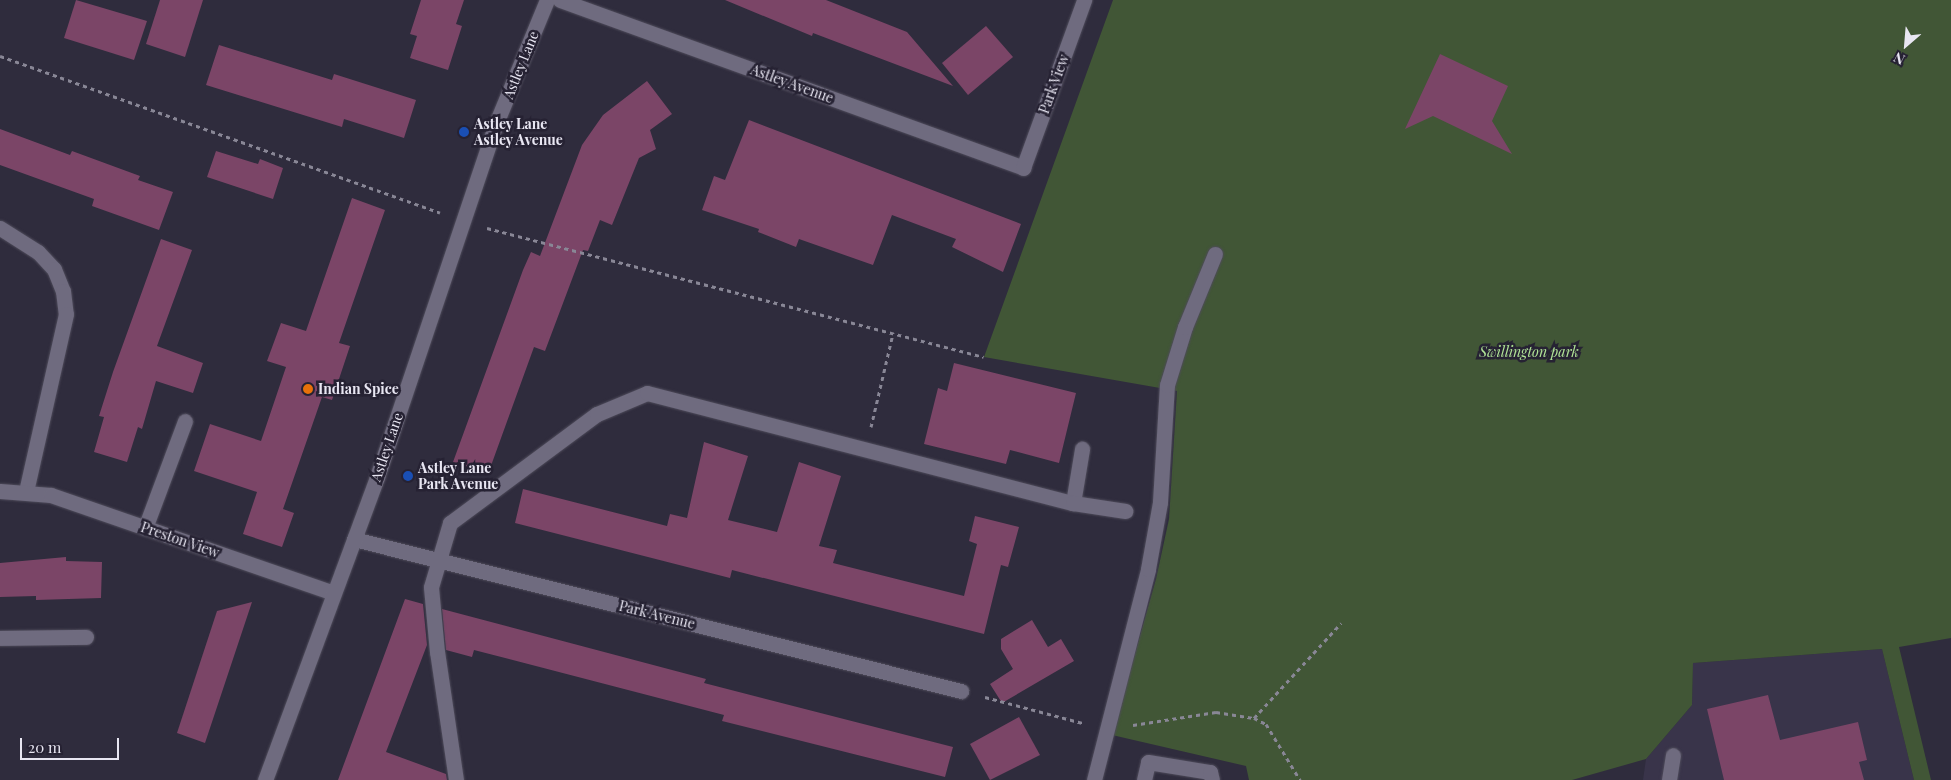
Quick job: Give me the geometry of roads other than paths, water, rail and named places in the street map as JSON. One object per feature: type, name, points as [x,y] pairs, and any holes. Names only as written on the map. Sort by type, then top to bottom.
[{"type":"street","name":"Astley Lane","points":[[265,780],[354,539],[495,126],[547,0]]},
{"type":"street","name":"Astley Avenue","points":[[560,0],[1024,168]]},
{"type":"street","name":"Park View","points":[[1024,168],[1084,0]]},
{"type":"street","points":[[0,228],[38,252],[54,269],[63,291],[66,314],[26,491]]},
{"type":"street","points":[[1094,780],[1148,569],[1159,509],[1167,385],[1185,327],[1215,254]]},
{"type":"street","points":[[456,780],[437,652],[431,587],[441,561],[450,523],[596,414],[648,393],[1073,503],[1125,511]]},
{"type":"street","points":[[145,528],[185,421]]},
{"type":"street","points":[[1073,503],[1082,449]]},
{"type":"street","name":"Preston View","points":[[0,491],[26,491],[50,495],[334,593]]},
{"type":"street","name":"Park Avenue","points":[[354,539],[961,691]]},
{"type":"street","points":[[0,638],[86,637]]},
{"type":"street","points":[[1670,780],[1673,756]]},
{"type":"street","points":[[1144,780],[1148,762],[1210,772],[1212,780]]},
{"type":"place","name":"Astley Lane Astley Avenue","points":[[464,132]]},
{"type":"place","name":"Indian Spice","points":[[308,389]]},
{"type":"place","name":"Astley Lane Park Avenue","points":[[408,476]]},
{"type":"park label","name":"Swillington park","points":[[1529,352]]}]
